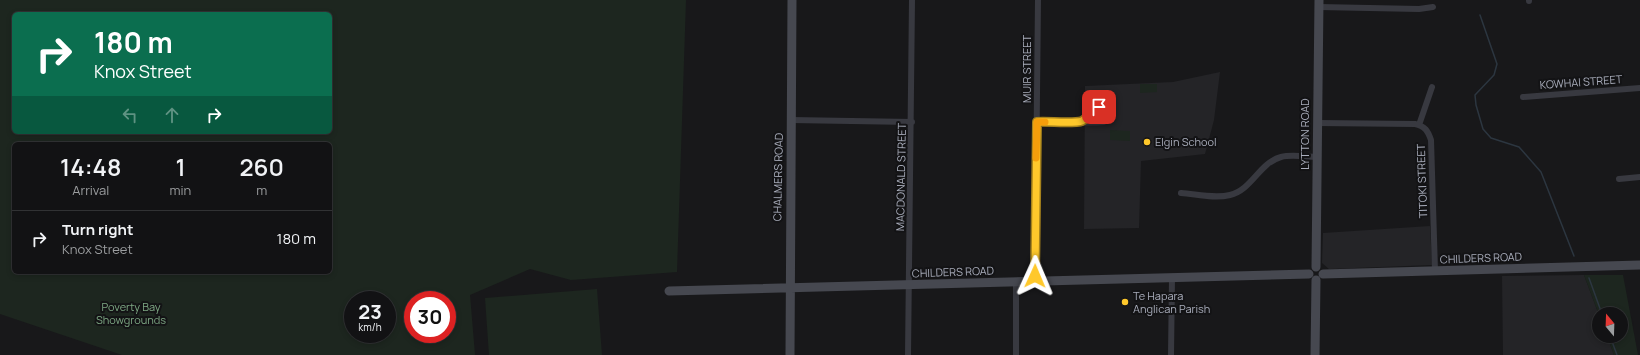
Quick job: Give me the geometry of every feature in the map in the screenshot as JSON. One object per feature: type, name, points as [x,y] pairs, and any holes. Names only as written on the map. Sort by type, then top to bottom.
[{"type":"street","name":"CHALMERS ROAD","points":[[790,355],[789,289],[792,0]]},
{"type":"street","name":"MACDONALD STREET","points":[[908,355],[912,122],[912,0]]},
{"type":"street","name":"MUIR STREET","points":[[1035,282],[1038,0]]},
{"type":"street","points":[[1318,4],[1419,9],[1433,7]]},
{"type":"street","name":"LYTTON ROAD","points":[[1315,355],[1318,4]]},
{"type":"street","points":[[1317,123],[1419,125],[1432,88]]},
{"type":"street","name":"KOWHAI STREET","points":[[1524,97],[1640,88]]},
{"type":"street","points":[[791,120],[912,122]]},
{"type":"street","points":[[1037,122],[1080,121]]},
{"type":"street","name":"TITOKI STREET","points":[[1419,125],[1428,131],[1431,140],[1435,271]]},
{"type":"street","points":[[1181,193],[1216,196],[1230,195],[1244,188],[1276,159],[1287,156],[1317,156]]},
{"type":"street","points":[[1619,180],[1640,177]]},
{"type":"street","name":"CHILDERS ROAD","points":[[669,291],[1016,283],[1640,265]]},
{"type":"street","points":[[1171,355],[1172,278]]},
{"type":"street","points":[[1016,283],[1016,355]]},
{"type":"shaded area","name":"Elgin School","points":[[1220,72],[1214,120],[1205,154],[1141,161],[1139,228],[1084,229],[1085,86],[1173,82]]},
{"type":"shaded area","points":[[1430,226],[1432,265],[1329,269],[1322,263],[1323,233]]},
{"type":"shaded area","points":[[1584,275],[1596,307],[1592,307],[1592,343],[1610,343],[1614,355],[1503,355],[1502,276]]},
{"type":"green space","name":"Poverty Bay Showgrounds","points":[[0,0],[686,0],[677,272],[571,280],[530,269],[470,295],[475,355],[122,355],[0,314]]},
{"type":"green space","points":[[1140,84],[1157,84],[1157,92],[1140,93]]},
{"type":"green space","points":[[1110,130],[1130,131],[1130,141],[1110,140]]},
{"type":"green space","points":[[1584,275],[1623,275],[1638,355],[1614,355],[1610,343],[1628,343],[1628,307],[1596,307]]},
{"type":"green space","points":[[597,289],[602,355],[489,355],[485,298]]},
{"type":"waterway","points":[[1480,15],[1497,64],[1494,75],[1475,95],[1476,105],[1483,129],[1491,138],[1519,147],[1541,172],[1574,256]]},
{"type":"waterway","points":[[1589,278],[1599,307]]},
{"type":"waterway","points":[[1613,343],[1617,355]]},
{"type":"slow traffic","points":[[1036,158],[1037,122],[1045,122]]},
{"type":"place","name":"Elgin School","points":[[1147,142]]},
{"type":"place","name":"Te Hapara Anglican Parish","points":[[1125,302]]},
{"type":"route","points":[[1035,276],[1037,122],[1080,121],[1090,116],[1099,107]]}]
